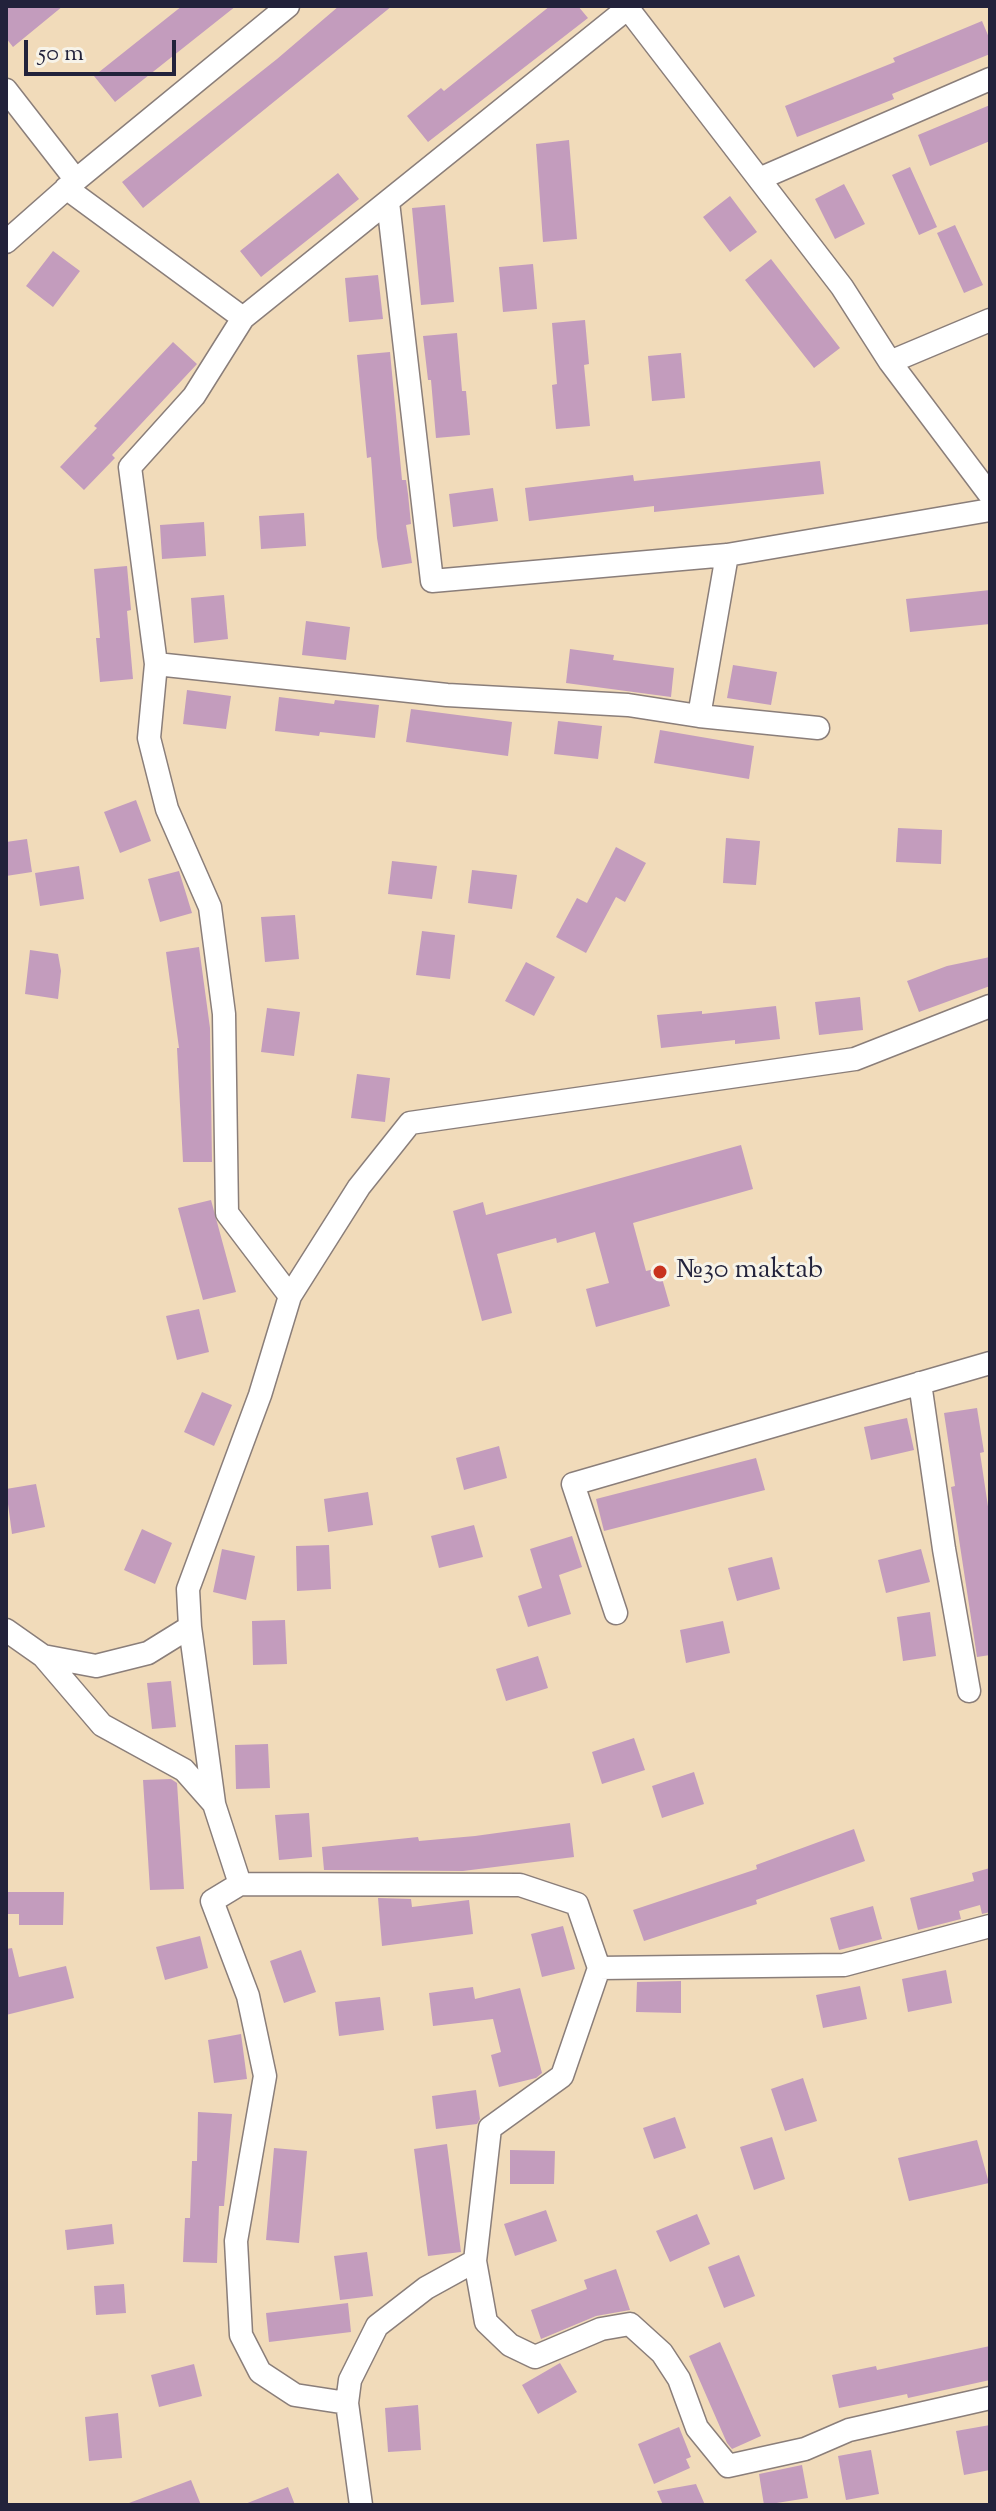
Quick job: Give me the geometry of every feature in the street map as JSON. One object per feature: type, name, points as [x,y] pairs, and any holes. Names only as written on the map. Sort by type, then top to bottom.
[{"type":"street","points":[[6,242],[71,184],[288,6]]},
{"type":"street","points":[[290,1296],[227,1213],[224,1014],[210,907],[167,809],[149,738],[156,664],[130,467],[194,396],[243,318],[627,7],[842,287],[890,362],[990,495]]},
{"type":"street","points":[[759,179],[990,79]]},
{"type":"street","points":[[6,90],[71,184],[243,318]]},
{"type":"street","points":[[388,202],[432,581],[727,555],[990,510]]},
{"type":"street","points":[[890,362],[990,320]]},
{"type":"street","points":[[699,716],[727,555]]},
{"type":"street","points":[[156,664],[447,695],[628,705],[818,728]]},
{"type":"street","points":[[240,1884],[214,1804],[190,1627],[188,1589],[260,1395],[290,1296],[359,1187],[410,1123],[855,1059],[990,1006]]},
{"type":"street","points":[[616,1613],[573,1484],[990,1363]]},
{"type":"street","points":[[920,1383],[969,1691]]},
{"type":"street","points":[[43,1656],[96,1666],[148,1653],[190,1627]]},
{"type":"street","points":[[6,1630],[43,1656],[102,1725],[184,1770],[214,1804]]},
{"type":"street","points":[[347,2403],[295,2395],[260,2372],[241,2335],[236,2241],[265,2076],[248,1996],[212,1901],[240,1884],[520,1885],[577,1904],[599,1968],[562,2076],[490,2128],[475,2261],[486,2322],[510,2345],[535,2357],[601,2329],[630,2324],[662,2353],[679,2379],[697,2428],[728,2466],[805,2449],[849,2430],[990,2398]]},
{"type":"street","points":[[599,1968],[844,1965],[990,1926]]},
{"type":"street","points":[[361,2505],[347,2403],[350,2380],[377,2326],[426,2288],[475,2261]]},
{"type":"building","points":[[6,6],[63,6],[13,47],[6,38]]},
{"type":"building","points":[[182,6],[236,6],[115,102],[94,76]]},
{"type":"building","points":[[339,6],[392,6],[143,208],[122,182]]},
{"type":"building","points":[[550,6],[578,6],[588,18],[428,142],[407,116],[441,88],[444,91]]},
{"type":"building","points":[[982,21],[990,40],[990,54],[892,94],[894,99],[797,137],[785,106],[895,62],[893,58]]},
{"type":"building","points":[[990,105],[990,141],[930,166],[918,135]]},
{"type":"building","points":[[569,140],[577,239],[543,242],[536,144]]},
{"type":"building","points":[[910,167],[937,227],[919,235],[892,175]]},
{"type":"building","points":[[338,173],[359,199],[261,277],[240,251]]},
{"type":"building","points":[[844,184],[865,224],[835,239],[815,199]]},
{"type":"building","points":[[730,196],[757,232],[730,252],[703,217]]},
{"type":"building","points":[[445,205],[454,302],[421,305],[412,208]]},
{"type":"building","points":[[955,225],[983,285],[964,293],[937,233]]},
{"type":"building","points":[[53,251],[80,271],[53,307],[26,286]]},
{"type":"building","points":[[771,259],[840,348],[814,368],[745,280]]},
{"type":"building","points":[[533,264],[537,309],[503,312],[499,267]]},
{"type":"building","points":[[378,275],[383,319],[349,322],[345,278]]},
{"type":"building","points":[[585,320],[589,364],[584,365],[590,426],[556,429],[552,385],[557,384],[552,323]]},
{"type":"building","points":[[457,333],[470,435],[436,438],[423,336]]},
{"type":"building","points":[[173,342],[197,364],[112,455],[115,458],[84,490],[60,467]]},
{"type":"building","points":[[390,352],[402,480],[406,480],[408,494],[411,524],[406,525],[412,563],[382,568],[357,355]]},
{"type":"building","points":[[681,353],[685,398],[652,401],[648,356]]},
{"type":"building","points":[[820,461],[824,494],[654,512],[654,506],[529,521],[525,488],[633,475],[634,481]]},
{"type":"building","points":[[493,488],[498,521],[453,527],[449,494]]},
{"type":"building","points":[[304,513],[306,546],[261,549],[259,516]]},
{"type":"building","points":[[204,522],[206,556],[162,559],[160,525]]},
{"type":"building","points":[[127,566],[133,679],[100,682],[94,569]]},
{"type":"building","points":[[990,590],[990,624],[910,632],[906,599]]},
{"type":"building","points":[[224,595],[228,639],[194,643],[191,598]]},
{"type":"building","points":[[306,621],[350,627],[346,660],[302,655]]},
{"type":"building","points":[[570,649],[614,655],[613,660],[674,668],[671,697],[566,683]]},
{"type":"building","points":[[733,665],[777,672],[771,705],[727,698]]},
{"type":"building","points":[[187,690],[231,696],[226,729],[183,724]]},
{"type":"building","points":[[279,697],[334,704],[335,700],[379,705],[375,738],[275,731]]},
{"type":"building","points":[[411,709],[512,722],[508,756],[406,742]]},
{"type":"building","points":[[558,721],[602,726],[598,759],[554,754]]},
{"type":"building","points":[[660,730],[754,746],[749,779],[654,763]]},
{"type":"building","points":[[136,800],[151,841],[120,853],[104,812]]},
{"type":"building","points":[[898,828],[942,830],[941,864],[896,862]]},
{"type":"building","points":[[726,838],[760,841],[756,885],[723,883]]},
{"type":"building","points":[[27,839],[32,872],[6,876],[6,842]]},
{"type":"building","points":[[616,847],[646,863],[625,902],[616,897],[586,953],[556,937],[577,898],[587,903]]},
{"type":"building","points":[[392,861],[437,866],[432,899],[388,894]]},
{"type":"building","points":[[79,866],[84,899],[40,906],[35,873]]},
{"type":"building","points":[[472,870],[517,875],[512,909],[468,903]]},
{"type":"building","points":[[179,871],[192,913],[160,922],[148,879]]},
{"type":"building","points":[[295,915],[299,959],[265,962],[261,917]]},
{"type":"building","points":[[422,931],[455,935],[450,979],[416,975]]},
{"type":"building","points":[[199,947],[210,1028],[212,1162],[183,1162],[179,1048],[166,952]]},
{"type":"building","points":[[30,950],[58,954],[61,971],[58,999],[25,994]]},
{"type":"building","points":[[990,957],[990,986],[919,1012],[907,981],[947,966]]},
{"type":"building","points":[[526,962],[555,977],[534,1016],[505,1001]]},
{"type":"building","points":[[860,997],[863,1030],[819,1035],[815,1002]]},
{"type":"building","points":[[776,1006],[780,1039],[661,1048],[657,1015]]},
{"type":"building","points":[[267,1008],[300,1012],[294,1056],[261,1052]]},
{"type":"building","points":[[357,1074],[390,1078],[385,1122],[351,1118]]},
{"type":"building","points":[[741,1145],[753,1189],[633,1223],[646,1271],[659,1268],[670,1306],[596,1327],[586,1289],[609,1283],[595,1232],[557,1243],[556,1238],[497,1254],[512,1313],[482,1321],[453,1211],[483,1202],[486,1215]]},
{"type":"building","points":[[211,1200],[236,1292],[203,1300],[178,1208]]},
{"type":"building","points":[[199,1309],[209,1352],[177,1360],[166,1316]]},
{"type":"building","points":[[202,1392],[232,1405],[214,1446],[184,1432]]},
{"type":"building","points":[[977,1408],[990,1520],[990,1655],[977,1657],[951,1487],[955,1486],[944,1413]]},
{"type":"building","points":[[907,1418],[914,1450],[871,1460],[864,1427]]},
{"type":"building","points":[[499,1446],[507,1478],[464,1490],[456,1458]]},
{"type":"building","points":[[756,1458],[765,1490],[604,1531],[596,1499]]},
{"type":"building","points":[[36,1484],[45,1527],[12,1534],[6,1489]]},
{"type":"building","points":[[368,1492],[373,1525],[328,1532],[324,1499]]},
{"type":"building","points":[[474,1525],[483,1557],[439,1568],[431,1536]]},
{"type":"building","points":[[142,1529],[172,1543],[155,1584],[124,1570]]},
{"type":"building","points":[[572,1536],[582,1567],[559,1575],[571,1614],[528,1627],[518,1596],[542,1588],[530,1549]]},
{"type":"building","points":[[329,1545],[331,1589],[297,1591],[296,1546]]},
{"type":"building","points":[[222,1549],[255,1556],[246,1600],[213,1592]]},
{"type":"building","points":[[921,1549],[930,1582],[886,1593],[878,1560]]},
{"type":"building","points":[[772,1557],[780,1589],[737,1601],[728,1568]]},
{"type":"building","points":[[930,1612],[936,1656],[903,1661],[897,1617]]},
{"type":"building","points":[[285,1620],[287,1664],[253,1665],[252,1621]]},
{"type":"building","points":[[723,1621],[730,1653],[686,1663],[680,1630]]},
{"type":"building","points":[[538,1656],[548,1688],[506,1701],[496,1669]]},
{"type":"building","points":[[171,1681],[176,1727],[152,1729],[147,1683]]},
{"type":"building","points":[[634,1738],[645,1770],[602,1784],[592,1752]]},
{"type":"building","points":[[268,1744],[270,1788],[236,1789],[235,1745]]},
{"type":"building","points":[[694,1772],[704,1804],[662,1818],[652,1786]]},
{"type":"building","points":[[171,1779],[177,1783],[184,1889],[150,1890],[143,1780]]},
{"type":"building","points":[[309,1813],[312,1857],[279,1860],[275,1815]]},
{"type":"building","points":[[570,1823],[574,1857],[463,1871],[324,1870],[322,1847],[418,1837],[419,1841],[475,1836]]},
{"type":"building","points":[[854,1829],[865,1861],[756,1900],[757,1904],[644,1941],[633,1910],[757,1869],[756,1865]]},
{"type":"building","points":[[990,1868],[990,1912],[982,1914],[980,1905],[959,1911],[961,1919],[918,1930],[910,1898],[974,1881],[972,1873]]},
{"type":"building","points":[[6,1892],[64,1892],[63,1925],[19,1925],[19,1914],[6,1914]]},
{"type":"building","points":[[378,1898],[411,1899],[412,1907],[469,1900],[473,1934],[382,1946]]},
{"type":"building","points":[[873,1906],[882,1939],[839,1950],[830,1918]]},
{"type":"building","points":[[563,1926],[575,1969],[542,1977],[531,1934]]},
{"type":"building","points":[[200,1936],[208,1968],[165,1980],[156,1947]]},
{"type":"building","points":[[12,1948],[19,1977],[66,1966],[74,1998],[6,2015],[6,1949]]},
{"type":"building","points":[[301,1950],[316,1992],[284,2003],[270,1961]]},
{"type":"building","points":[[946,1970],[952,2003],[908,2012],[902,1979]]},
{"type":"building","points":[[681,1981],[681,2013],[636,2012],[637,1982]]},
{"type":"building","points":[[860,1986],[867,2019],[823,2028],[816,1995]]},
{"type":"building","points":[[473,1987],[475,1999],[520,1988],[542,2073],[536,2078],[499,2087],[491,2055],[501,2052],[493,2019],[433,2026],[429,1993]]},
{"type":"building","points":[[380,1997],[384,2030],[339,2036],[335,2002]]},
{"type":"building","points":[[241,2034],[247,2079],[214,2083],[208,2040]]},
{"type":"building","points":[[803,2078],[817,2121],[785,2131],[771,2089]]},
{"type":"building","points":[[476,2090],[480,2119],[477,2124],[436,2129],[432,2096]]},
{"type":"building","points":[[198,2112],[232,2114],[224,2206],[219,2206],[217,2263],[183,2262],[185,2218],[190,2218],[192,2161],[197,2161]]},
{"type":"building","points":[[675,2117],[686,2148],[654,2159],[643,2128]]},
{"type":"building","points":[[772,2137],[785,2179],[754,2190],[740,2147]]},
{"type":"building","points":[[977,2140],[989,2183],[909,2201],[898,2158]]},
{"type":"building","points":[[447,2144],[461,2252],[428,2256],[414,2149]]},
{"type":"building","points":[[274,2148],[307,2151],[299,2243],[266,2240]]},
{"type":"building","points":[[510,2150],[555,2151],[554,2184],[510,2184]]},
{"type":"building","points":[[546,2210],[557,2241],[515,2256],[504,2224]]},
{"type":"building","points":[[697,2214],[710,2244],[670,2262],[656,2231]]},
{"type":"building","points":[[112,2224],[114,2244],[67,2250],[65,2230]]},
{"type":"building","points":[[367,2252],[373,2296],[340,2300],[334,2256]]},
{"type":"building","points":[[739,2255],[755,2296],[724,2308],[708,2267]]},
{"type":"building","points":[[616,2269],[630,2310],[596,2316],[541,2339],[531,2310],[587,2289],[584,2280]]},
{"type":"building","points":[[124,2284],[126,2313],[96,2315],[94,2286]]},
{"type":"building","points":[[348,2303],[351,2332],[269,2342],[266,2313]]},
{"type":"building","points":[[720,2342],[761,2436],[732,2449],[689,2356]]},
{"type":"building","points":[[990,2346],[990,2380],[908,2398],[907,2394],[839,2408],[832,2375],[876,2366],[877,2370]]},
{"type":"building","points":[[560,2363],[577,2392],[538,2414],[522,2385]]},
{"type":"building","points":[[194,2364],[202,2396],[159,2407],[151,2375]]},
{"type":"building","points":[[418,2405],[421,2450],[388,2452],[385,2408]]},
{"type":"building","points":[[118,2413],[122,2458],[89,2461],[85,2417]]},
{"type":"building","points":[[990,2425],[990,2470],[964,2475],[956,2431]]},
{"type":"building","points":[[679,2427],[691,2457],[686,2459],[690,2468],[654,2484],[638,2444]]},
{"type":"building","points":[[871,2450],[879,2494],[846,2500],[838,2456]]},
{"type":"building","points":[[802,2465],[808,2498],[764,2505],[759,2474]]},
{"type":"building","points":[[191,2480],[201,2505],[129,2505],[129,2503]]},
{"type":"building","points":[[696,2484],[705,2505],[663,2505],[657,2491]]},
{"type":"building","points":[[288,2487],[295,2505],[245,2505],[245,2504]]},
{"type":"place","name":"№30 maktab","points":[[660,1272]]}]
